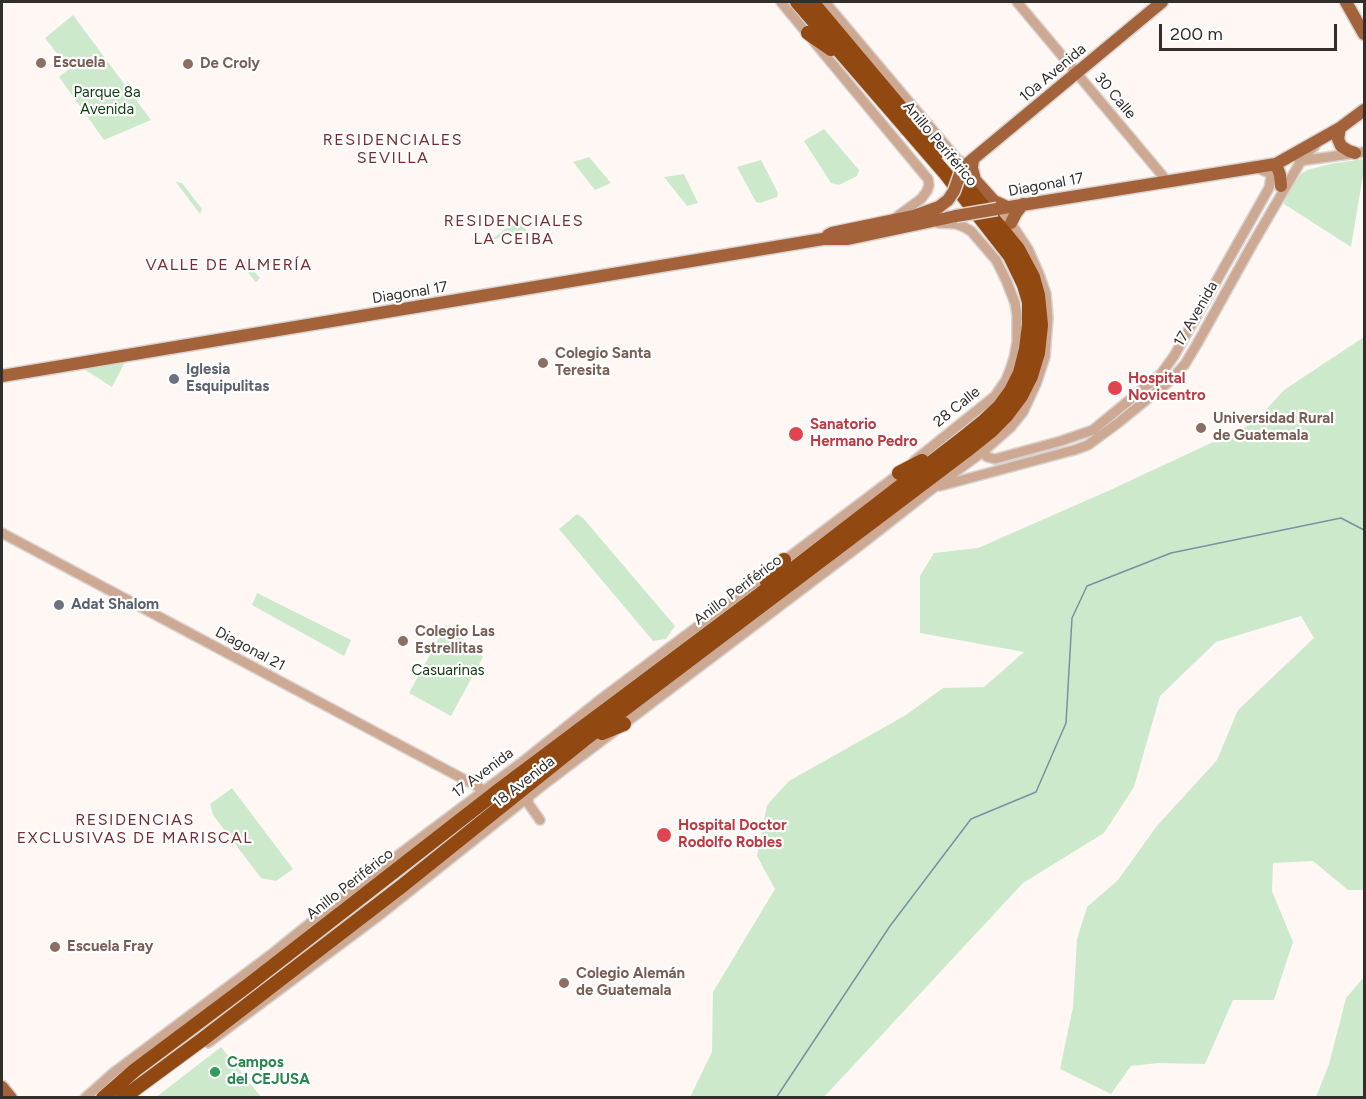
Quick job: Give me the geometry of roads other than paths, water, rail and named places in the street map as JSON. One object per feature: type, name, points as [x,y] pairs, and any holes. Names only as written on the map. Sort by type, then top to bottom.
[{"type":"highway","name":"Anillo Periférico","points":[[102,1098],[153,1056],[499,790],[983,423],[1011,392],[1020,374],[1026,349],[1029,302],[1024,285],[1010,256],[945,173],[797,2]]},
{"type":"highway","points":[[818,4],[877,64]]},
{"type":"highway","name":"Anillo Periférico","points":[[123,1098],[402,886],[584,740],[991,431],[1021,396],[1031,376],[1038,352],[1041,325],[1038,296],[1033,277],[1018,249],[818,4]]},
{"type":"highway","points":[[808,33],[845,58]]},
{"type":"highway","points":[[954,191],[959,212],[1001,257],[1014,281],[1022,308],[1020,374]]},
{"type":"highway","points":[[899,473],[963,438]]},
{"type":"highway","points":[[862,544],[870,530],[889,508]]},
{"type":"highway","points":[[755,598],[784,560]]},
{"type":"highway","points":[[584,740],[624,724]]},
{"type":"highway","points":[[453,813],[499,790]]},
{"type":"highway","points":[[376,918],[402,886]]},
{"type":"highway","points":[[247,986],[273,953]]},
{"type":"highway","points":[[203,1039],[240,1019]]},
{"type":"main road","name":"10a Avenida","points":[[968,164],[1162,2]]},
{"type":"main road","points":[[1347,2],[1365,34]]},
{"type":"main road","name":"17 Avenida","points":[[1327,136],[1365,110]]},
{"type":"main road","points":[[1340,128],[1338,139],[1341,146],[1346,150],[1360,152]]},
{"type":"main road","name":"Diagonal 17","points":[[2,376],[823,239],[848,239],[927,223],[959,212],[1002,208],[1256,168],[1276,164],[1327,136]]},
{"type":"main road","points":[[968,164],[975,180],[1002,208]]},
{"type":"main road","name":"Diagonal 17","points":[[823,239],[832,233],[890,222],[939,207],[948,200],[960,174],[968,164]]},
{"type":"main road","points":[[1276,164],[1280,175],[1277,190]]},
{"type":"main road","points":[[1011,223],[1015,213],[1023,204]]},
{"type":"main road","points":[[2,1087],[11,1098]]},
{"type":"street","points":[[781,2],[928,179],[927,192],[921,199],[890,222]]},
{"type":"street","name":"30 Calle","points":[[1017,2],[1167,181]]},
{"type":"street","points":[[877,64],[958,160],[968,164]]},
{"type":"street","name":"17 Avenida","points":[[1003,457],[1093,430],[1161,374],[1277,190],[1305,155],[1327,136]]},
{"type":"street","name":"Diagonal 17","points":[[1276,164],[1360,152]]},
{"type":"street","points":[[1256,168],[1269,173],[1277,190]]},
{"type":"street","name":"17 Avenida","points":[[932,489],[1074,450],[1096,440],[1172,379],[1185,364],[1210,322],[1252,245],[1277,190]]},
{"type":"street","points":[[932,489],[984,451],[1011,427],[1023,412],[1045,357],[1048,327],[1046,294],[1028,249],[1002,208]]},
{"type":"street","name":"28 Calle","points":[[899,473],[995,396],[1006,380],[1017,342],[1017,315],[1012,292],[996,260],[971,231],[964,227],[956,224],[927,223]]},
{"type":"street","points":[[1197,314],[1210,322]]},
{"type":"street","points":[[984,451],[989,458],[1003,457],[1008,468]]},
{"type":"street","name":"17 Avenida","points":[[85,1098],[120,1068],[273,953],[337,901],[899,473]]},
{"type":"street","name":"18 Avenida","points":[[134,1098],[376,918],[542,786],[932,489]]},
{"type":"street","name":"Diagonal 21","points":[[2,533],[484,790]]},
{"type":"street","points":[[529,797],[528,803],[540,820]]},
{"type":"waterway","points":[[776,1098],[890,926],[971,819],[1036,792],[1066,723],[1072,618],[1087,586],[1171,553],[1341,518],[1364,530]]},
{"type":"place","name":"Escuela","points":[[41,63]]},
{"type":"place","name":"De Croly","points":[[188,64]]},
{"type":"place","name":"Colegio Santa Teresita","points":[[543,363]]},
{"type":"place","name":"Iglesia Esquipulitas","points":[[174,379]]},
{"type":"place","name":"Hospital Novicentro","points":[[1115,388]]},
{"type":"place","name":"Universidad Rural de Guatemala","points":[[1201,428]]},
{"type":"place","name":"Sanatorio Hermano Pedro","points":[[796,434]]},
{"type":"place","name":"Adat Shalom","points":[[59,605]]},
{"type":"place","name":"Colegio Las Estrellitas","points":[[403,641]]},
{"type":"place","name":"Hospital Doctor Rodolfo Robles","points":[[664,835]]},
{"type":"place","name":"Escuela Fray","points":[[55,947]]},
{"type":"place","name":"Colegio Alemán de Guatemala","points":[[564,983]]},
{"type":"place","name":"Campos del CEJUSA","points":[[215,1072]]},
{"type":"district","name":"RESIDENCIALES SEVILLA","points":[[393,149]]},
{"type":"district","name":"RESIDENCIALES LA CEIBA","points":[[514,230]]},
{"type":"district","name":"VALLE DE ALMERÍA","points":[[229,265]]},
{"type":"district","name":"RESIDENCIAS EXCLUSIVAS DE MARISCAL","points":[[135,829]]},
{"type":"park label","name":"Parque 8a Avenida","points":[[107,102]]},
{"type":"park label","name":"Casuarinas","points":[[448,671]]}]
